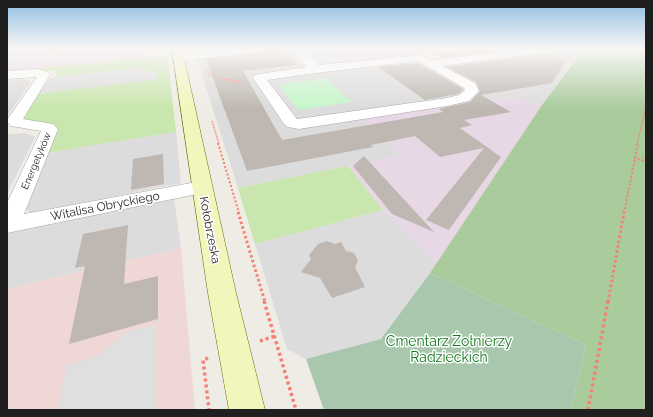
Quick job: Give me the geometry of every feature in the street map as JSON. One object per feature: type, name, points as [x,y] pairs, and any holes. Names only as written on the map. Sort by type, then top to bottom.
[{"type":"main road","name":"Kołobrzeska","points":[[176,68],[202,187],[222,293],[247,410]]},
{"type":"street","points":[[320,68],[260,78],[291,123],[303,124],[447,102],[464,98],[472,91],[470,86],[439,68]]},
{"type":"street","name":"Energetyków","points":[[7,75],[37,73],[44,75],[14,121],[17,123],[47,127],[50,129],[8,225]]},
{"type":"street","name":"Witalisa Obryckiego","points":[[8,225],[202,187]]},
{"type":"path","points":[[207,68],[209,75],[244,83]]},
{"type":"path","points":[[588,410],[634,158],[646,107]]},
{"type":"path","points":[[211,117],[296,410]]},
{"type":"path","points":[[634,158],[646,161]]},
{"type":"path","points":[[203,360],[209,410]]},
{"type":"shaded area","points":[[7,68],[34,68],[7,71]]},
{"type":"shaded area","points":[[137,68],[157,72],[158,80],[37,94],[48,79],[60,76]]},
{"type":"shaded area","points":[[200,68],[306,68],[311,73],[348,68],[569,68],[542,105],[508,97],[363,119],[401,156],[238,188]]},
{"type":"shaded area","points":[[21,79],[31,81],[7,116],[7,81]]},
{"type":"shaded area","points":[[508,97],[542,105],[437,263],[383,210],[348,166],[400,155],[363,119]]},
{"type":"shaded area","points":[[176,132],[181,183],[31,213],[25,208],[46,153]]},
{"type":"shaded area","points":[[24,133],[35,137],[7,194],[7,134]]},
{"type":"shaded area","points":[[174,198],[181,248],[7,289],[7,230]]},
{"type":"shaded area","points":[[383,210],[437,263],[381,339],[306,359],[287,349],[255,244]]},
{"type":"shaded area","points":[[181,248],[195,410],[7,410],[7,289]]},
{"type":"shaded area","points":[[156,325],[156,410],[58,410],[66,366],[97,357],[125,332]]},
{"type":"green space","points":[[130,68],[55,77],[57,73],[55,71],[30,71],[31,69]]},
{"type":"green space","points":[[137,68],[169,68],[176,132],[46,153],[57,128],[56,126],[23,119],[37,94],[158,79],[156,72]]},
{"type":"green space","points":[[570,68],[646,68],[646,410],[571,410],[586,345],[430,273],[542,105]]},
{"type":"green space","points":[[325,78],[352,102],[299,110],[278,85]]},
{"type":"green space","points":[[348,166],[383,210],[255,244],[238,188]]},
{"type":"green space","name":"Cmentarz Żołnierzy Radzieckich","points":[[430,273],[586,345],[571,410],[324,410],[306,359],[381,339]]},
{"type":"building","points":[[209,68],[265,68],[243,71],[282,140],[443,112],[439,109],[470,102],[480,91],[476,82],[450,68],[561,68],[552,83],[481,95],[511,112],[464,120],[472,125],[460,128],[501,157],[449,230],[426,220],[484,148],[440,157],[415,136],[371,145],[373,147],[247,171]]},
{"type":"building","points":[[380,68],[427,68],[463,89],[458,94],[425,100]]},
{"type":"building","points":[[163,154],[164,184],[131,190],[133,159]]},
{"type":"building","points":[[364,156],[434,232],[392,214],[353,166]]},
{"type":"building","points":[[128,225],[124,284],[158,276],[158,319],[69,344],[85,266],[75,268],[83,234]]},
{"type":"building","points":[[327,241],[335,244],[341,242],[346,251],[354,253],[358,261],[355,267],[365,287],[332,298],[320,278],[301,272],[311,259],[309,255],[318,244]]}]
